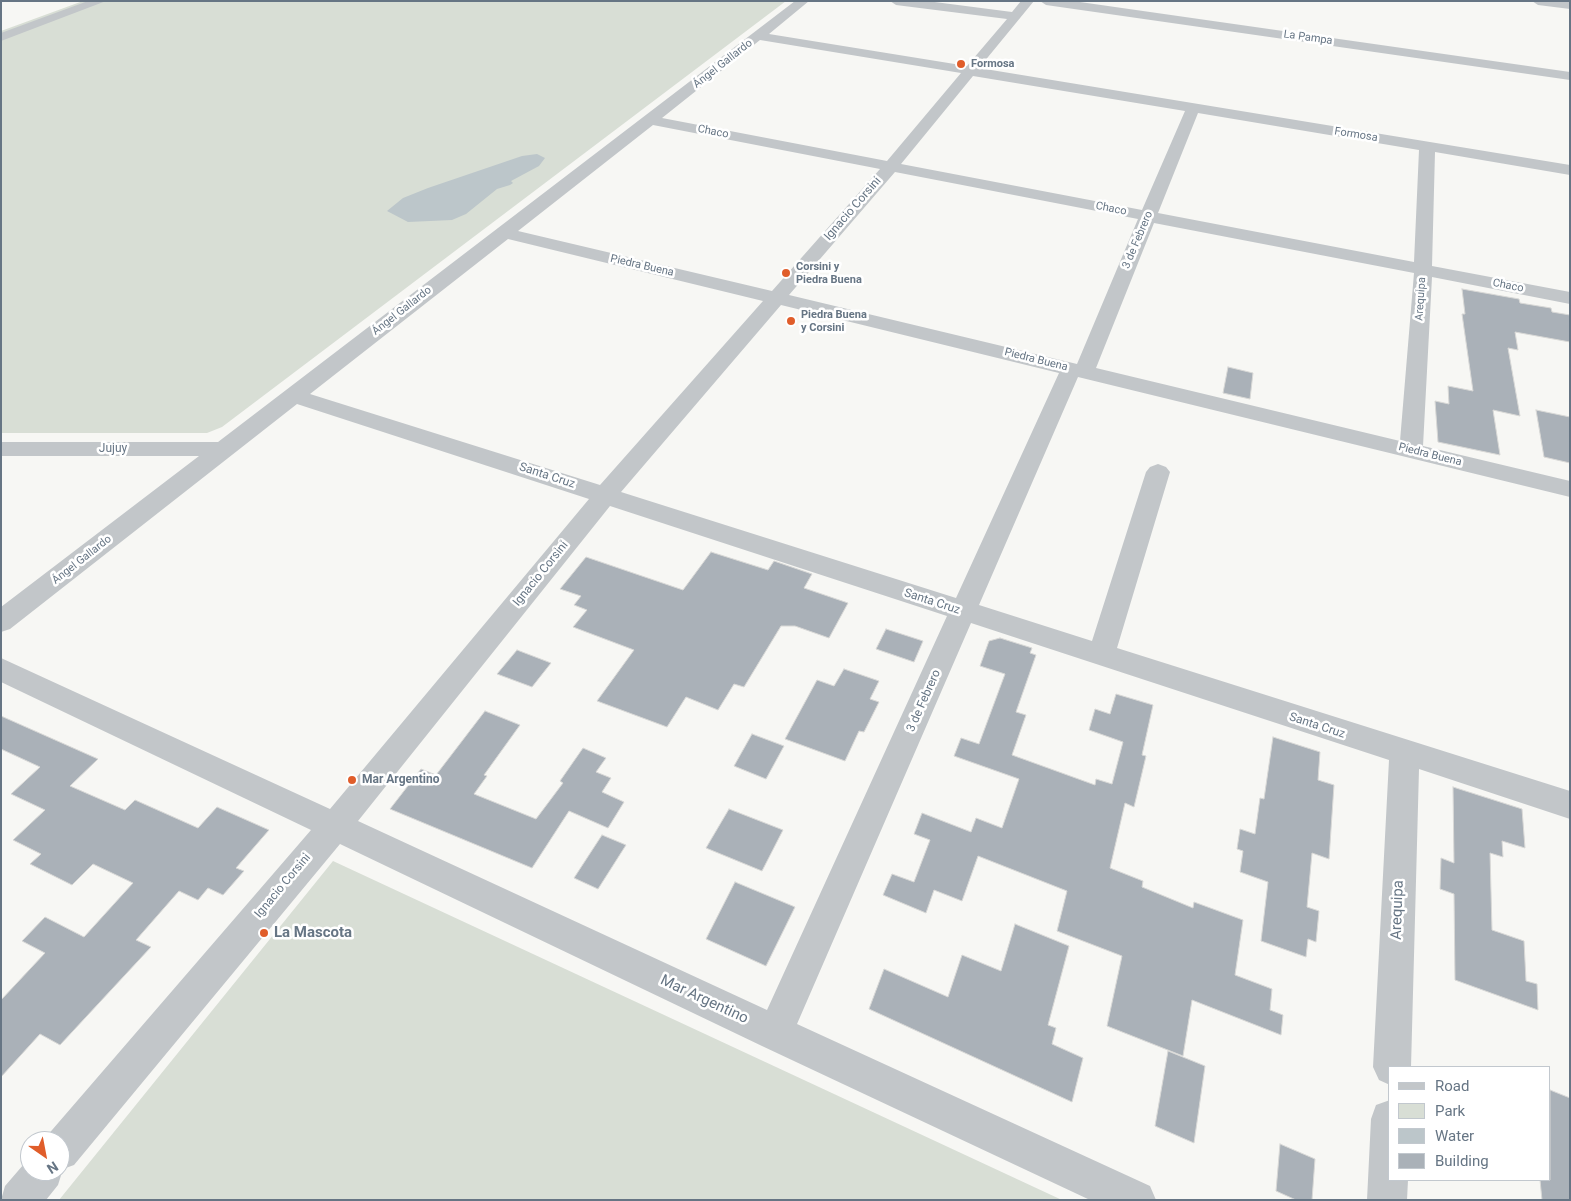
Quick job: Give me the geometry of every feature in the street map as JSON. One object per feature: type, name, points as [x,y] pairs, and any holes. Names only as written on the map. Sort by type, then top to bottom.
[{"type":"street","points":[[1,38],[100,1]]},
{"type":"street","name":"Ángel Gallardo","points":[[1,622],[295,396],[502,232],[652,120],[803,1]]},
{"type":"street","points":[[896,1],[1015,16]]},
{"type":"street","name":"Ignacio Corsini","points":[[70,1140],[334,827],[606,494],[891,166],[1028,1]]},
{"type":"street","name":"La Pampa","points":[[1046,1],[1570,76]]},
{"type":"street","points":[[1538,1],[1570,5]]},
{"type":"street","name":"Formosa","points":[[758,36],[1570,170]]},
{"type":"street","name":"3 de Febrero","points":[[775,1034],[964,612],[1148,216],[1192,108]]},
{"type":"street","name":"Chaco","points":[[652,120],[1570,298]]},
{"type":"street","name":"Arequipa","points":[[1411,450],[1423,269],[1427,147]]},
{"type":"street","name":"Piedra Buena","points":[[502,232],[1570,489]]},
{"type":"street","name":"Santa Cruz","points":[[295,396],[606,494],[964,612],[1570,806]]},
{"type":"street","name":"Jujuy","points":[[1,450],[225,449]]},
{"type":"street","points":[[1101,656],[1158,472]]},
{"type":"street","name":"Mar Argentino","points":[[1,669],[775,1034],[1136,1200]]},
{"type":"street","name":"Arequipa","points":[[1392,1066],[1404,753]]},
{"type":"street","points":[[1387,1200],[1388,1173]]},
{"type":"street","points":[[19,1200],[35,1181]]},
{"type":"green space","points":[[83,1],[786,1],[222,427],[207,433],[1,433],[1,31]]},
{"type":"green space","points":[[333,861],[1062,1200],[59,1200]]},
{"type":"water","points":[[537,154],[545,158],[539,166],[511,181],[513,183],[510,185],[497,189],[466,214],[452,220],[408,222],[387,211],[403,198],[428,188],[522,156]]},
{"type":"building","points":[[1462,289],[1519,299],[1520,303],[1551,308],[1552,312],[1570,315],[1570,342],[1515,332],[1518,350],[1508,348],[1520,416],[1493,410],[1500,455],[1438,442],[1435,401],[1449,404],[1448,386],[1473,391],[1462,314],[1465,314]]},
{"type":"building","points":[[1228,367],[1253,373],[1250,399],[1223,393]]},
{"type":"building","points":[[1536,410],[1570,417],[1570,463],[1544,457]]},
{"type":"building","points":[[711,552],[768,570],[774,561],[812,574],[804,588],[848,603],[829,638],[795,626],[781,626],[744,687],[734,684],[718,710],[686,697],[667,727],[597,701],[634,650],[573,627],[587,610],[574,605],[581,596],[560,589],[586,557],[683,590]]},
{"type":"building","points":[[886,629],[923,641],[914,662],[876,649]]},
{"type":"building","points":[[1000,638],[1032,648],[1030,653],[1036,655],[1016,712],[1026,715],[1012,755],[1095,785],[1096,779],[1112,784],[1123,742],[1089,730],[1095,709],[1110,714],[1116,694],[1153,705],[1142,755],[1146,756],[1134,807],[1125,803],[1110,868],[1143,881],[1142,887],[1193,908],[1194,902],[1243,920],[1235,975],[1272,989],[1270,1010],[1283,1015],[1281,1035],[1192,1000],[1183,1056],[1107,1026],[1122,956],[1057,931],[1067,891],[978,856],[962,901],[934,890],[926,913],[883,895],[892,874],[914,882],[930,840],[914,834],[922,813],[971,832],[976,818],[1002,828],[1019,779],[954,756],[961,738],[979,744],[1005,674],[980,666],[989,641]]},
{"type":"building","points":[[517,650],[551,663],[532,687],[497,674]]},
{"type":"building","points":[[844,669],[879,681],[870,699],[879,702],[864,732],[859,731],[845,761],[785,739],[817,680],[834,686]]},
{"type":"building","points":[[485,711],[520,725],[484,775],[487,776],[474,794],[536,819],[563,783],[560,781],[583,748],[606,758],[596,772],[611,778],[602,792],[624,802],[608,828],[569,811],[532,868],[390,809],[421,769],[436,775]]},
{"type":"building","points":[[1,716],[98,759],[70,786],[125,810],[135,800],[198,828],[217,807],[269,830],[236,868],[244,871],[223,895],[208,888],[198,900],[179,891],[136,940],[151,947],[60,1045],[40,1034],[1,1077],[1,1000],[45,953],[22,941],[45,917],[84,937],[133,883],[93,864],[72,885],[30,864],[41,854],[13,840],[45,810],[11,794],[40,767],[1,749]]},
{"type":"building","points":[[752,734],[784,746],[766,779],[734,766]]},
{"type":"building","points":[[1273,737],[1320,752],[1318,780],[1334,785],[1329,859],[1312,853],[1307,907],[1319,911],[1316,942],[1308,939],[1306,957],[1261,941],[1268,882],[1240,872],[1243,851],[1237,849],[1240,829],[1255,834],[1260,798],[1264,799]]},
{"type":"building","points":[[1453,787],[1522,809],[1525,848],[1502,841],[1503,857],[1490,853],[1492,930],[1524,941],[1526,981],[1537,984],[1538,1010],[1455,980],[1454,894],[1440,889],[1441,858],[1454,863]]},
{"type":"building","points":[[729,809],[783,830],[762,871],[706,848]]},
{"type":"building","points":[[602,835],[626,845],[598,889],[574,878]]},
{"type":"building","points":[[735,882],[795,907],[766,966],[706,939]]},
{"type":"building","points":[[1015,924],[1069,946],[1048,1025],[1056,1028],[1052,1044],[1083,1058],[1072,1102],[869,1009],[884,969],[948,997],[962,955],[1001,971]]},
{"type":"building","points":[[1168,1051],[1205,1066],[1194,1143],[1155,1126]]},
{"type":"building","points":[[1551,1090],[1570,1098],[1570,1200],[1542,1200],[1540,1181],[1551,1181]]},
{"type":"building","points":[[1280,1144],[1315,1159],[1312,1200],[1296,1200],[1276,1191]]},
{"type":"place","name":"Formosa","points":[[961,64]]},
{"type":"place","name":"Corsini y Piedra Buena","points":[[786,273]]},
{"type":"place","name":"Piedra Buena y Corsini","points":[[791,321]]},
{"type":"place","name":"Mar Argentino","points":[[352,780]]},
{"type":"place","name":"La Mascota","points":[[264,933]]}]
